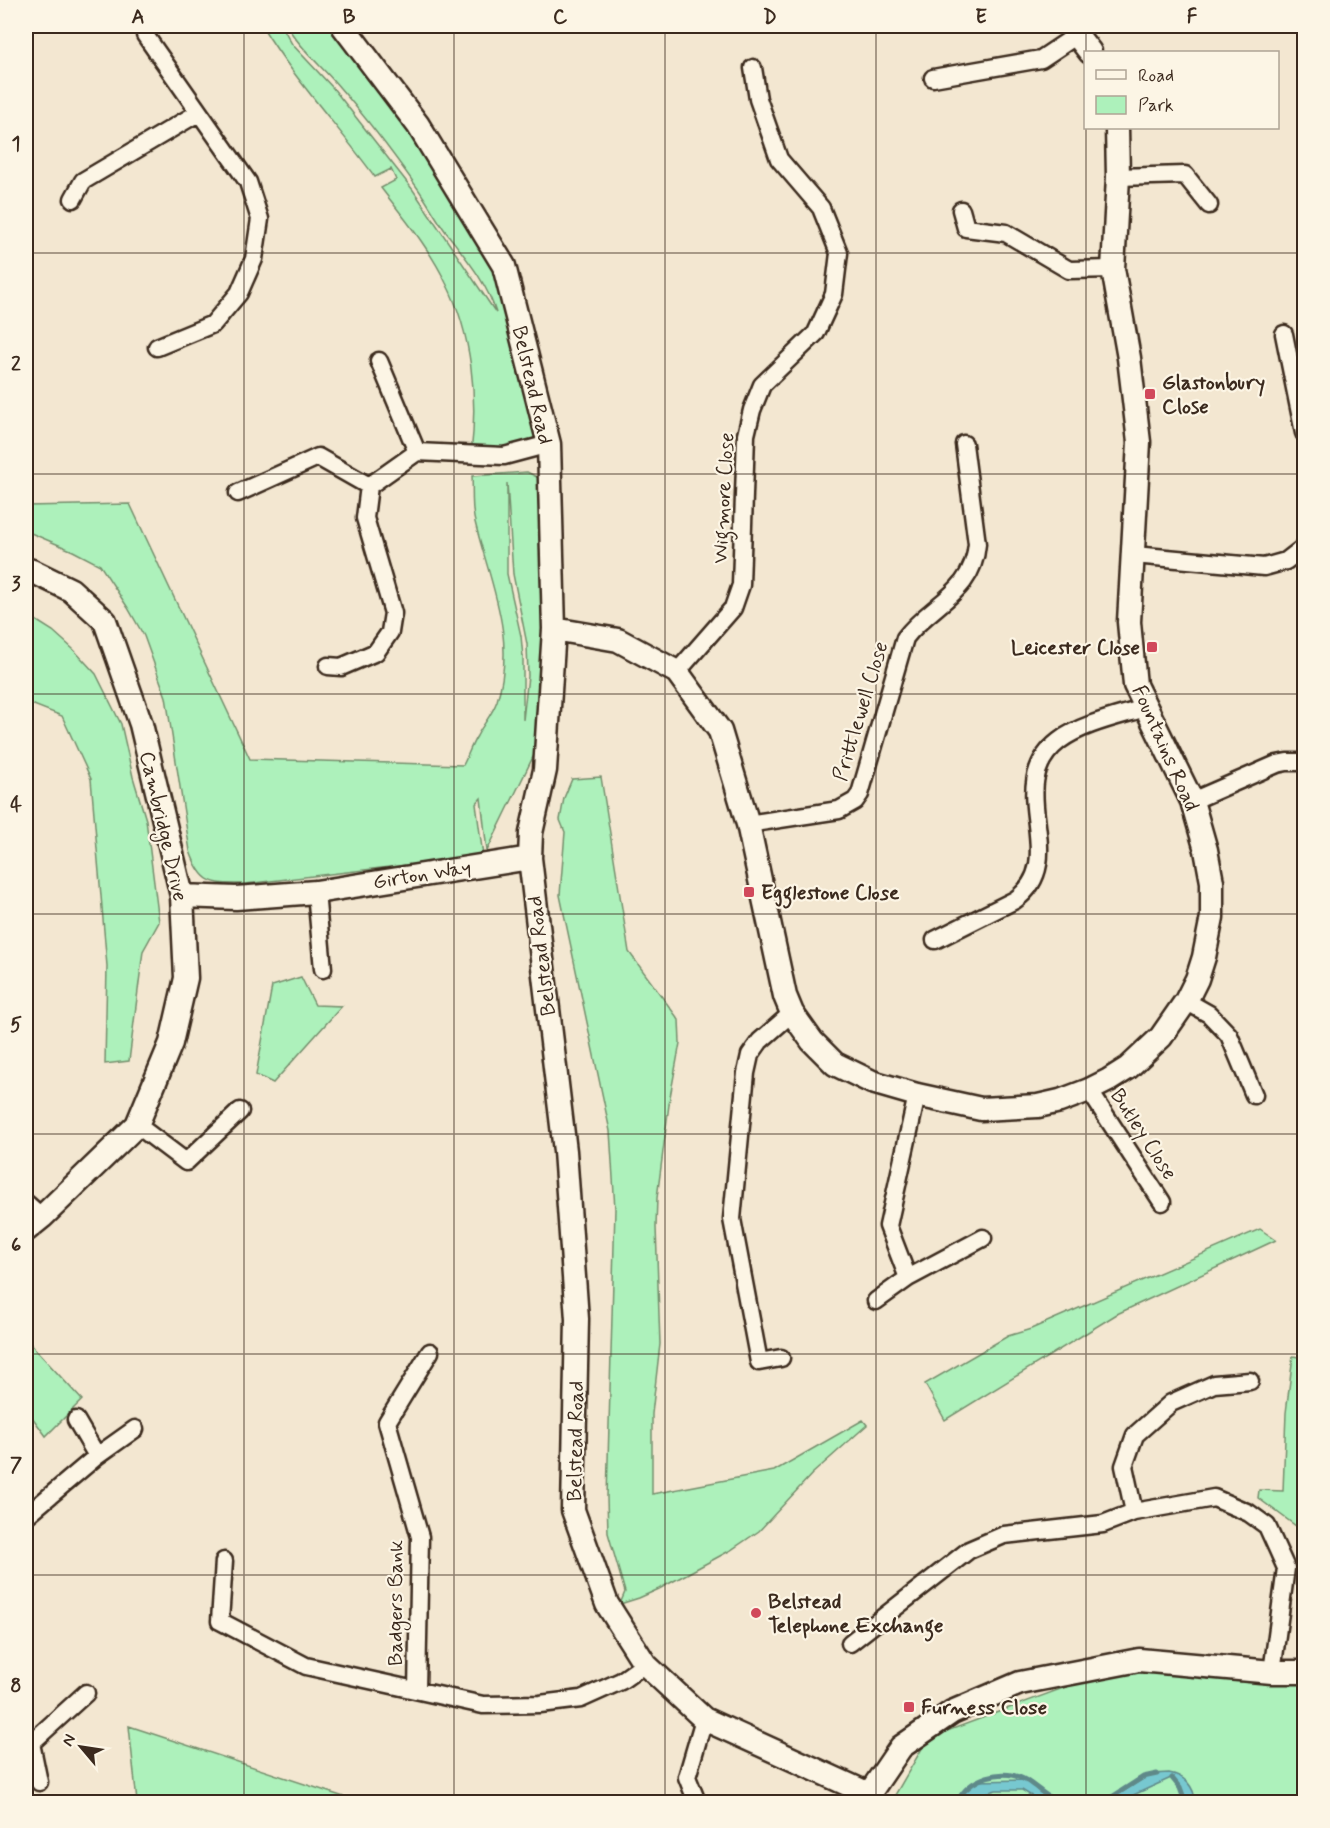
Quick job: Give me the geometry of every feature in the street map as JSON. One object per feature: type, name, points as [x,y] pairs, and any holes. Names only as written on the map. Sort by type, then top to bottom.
[{"type":"street","points":[[145,26],[145,35],[248,183],[260,219],[254,259],[239,293],[213,324],[157,347]]},
{"type":"street","name":"Belstead Road","points":[[344,26],[418,124],[504,266],[549,444],[554,629],[545,771],[531,833],[530,858],[565,1151],[577,1319],[573,1510],[607,1604],[645,1664],[704,1719],[868,1798]]},
{"type":"street","points":[[933,78],[1041,59],[1079,38]]},
{"type":"street","name":"Wigmore Close","points":[[677,672],[733,608],[741,585],[746,435],[752,410],[762,385],[816,333],[834,294],[839,253],[821,208],[779,159],[758,99],[753,68]]},
{"type":"street","points":[[73,199],[83,181],[198,113]]},
{"type":"street","name":"Fountains Road","points":[[554,629],[618,640],[677,672],[720,731],[748,824],[785,996],[792,1013],[812,1041],[835,1064],[872,1083],[981,1109],[1038,1106],[1060,1101],[1089,1090],[1128,1068],[1145,1053],[1161,1037],[1186,1001],[1204,957],[1210,934],[1212,900],[1206,850],[1192,801],[1135,685],[1129,622],[1139,442],[1129,358],[1113,269],[1118,129]]},
{"type":"street","points":[[1118,177],[1185,175],[1209,205]]},
{"type":"street","points":[[961,210],[966,228],[1006,233],[1069,270],[1113,269]]},
{"type":"street","points":[[1284,334],[1305,433]]},
{"type":"street","points":[[379,361],[417,452]]},
{"type":"street","points":[[328,666],[341,667],[376,652],[390,632],[393,613],[365,518],[369,486],[417,452],[504,456],[549,444]]},
{"type":"street","name":"Prittlewell Close","points":[[748,824],[839,810],[855,801],[860,794],[905,638],[962,586],[973,568],[977,544],[963,444]]},
{"type":"street","points":[[238,494],[318,457],[369,486]]},
{"type":"street","points":[[1134,555],[1264,567],[1286,561],[1305,547]]},
{"type":"street","name":"Cambridge Drive","points":[[26,569],[71,590],[105,621],[141,724],[182,896],[186,978],[171,1043],[137,1125],[31,1217]]},
{"type":"street","points":[[935,940],[1016,900],[1034,880],[1040,857],[1033,788],[1039,768],[1050,750],[1066,736],[1076,731],[1145,708]]},
{"type":"street","points":[[1192,801],[1277,764],[1305,762]]},
{"type":"street","name":"Girton Way","points":[[182,896],[236,898],[316,892],[530,858]]},
{"type":"street","points":[[316,892],[323,969]]},
{"type":"street","points":[[1186,1001],[1209,1014],[1230,1035],[1254,1095]]},
{"type":"street","points":[[781,1358],[759,1362],[732,1219],[746,1073],[750,1055],[760,1041],[792,1013]]},
{"type":"street","name":"Butley Close","points":[[1089,1090],[1162,1202]]},
{"type":"street","points":[[908,1278],[888,1226],[917,1095]]},
{"type":"street","points":[[137,1125],[186,1162],[240,1111]]},
{"type":"street","points":[[876,1301],[908,1278],[983,1238]]},
{"type":"street","name":"Badgers Bank","points":[[417,1690],[420,1537],[387,1422],[430,1353]]},
{"type":"street","points":[[1134,1512],[1124,1466],[1135,1435],[1171,1403],[1214,1384],[1250,1381]]},
{"type":"street","points":[[76,1420],[97,1456]]},
{"type":"street","points":[[26,1516],[97,1456],[135,1429]]},
{"type":"street","points":[[850,1643],[969,1550],[1004,1535],[1103,1524],[1134,1512],[1214,1498],[1249,1514],[1267,1526],[1286,1568],[1272,1672]]},
{"type":"street","name":"Badgers Bank","points":[[224,1561],[220,1621],[306,1666],[483,1705],[540,1704],[581,1699],[621,1681],[645,1664]]},
{"type":"street","points":[[868,1798],[901,1747],[952,1712],[1020,1683],[1139,1660],[1272,1672],[1305,1672]]},
{"type":"street","points":[[39,1782],[28,1738],[86,1693]]},
{"type":"street","points":[[697,1803],[687,1777],[704,1719]]},
{"type":"green space","points":[[262,26],[282,26],[292,44],[333,88],[413,190],[496,313],[475,270],[398,161],[287,26],[338,26],[522,297],[534,344],[544,424],[531,442],[524,447],[471,454],[473,389],[462,323],[446,283],[432,258],[381,188],[396,180],[391,169],[375,177],[288,65]]},
{"type":"green space","points":[[527,472],[537,477],[550,492],[554,714],[487,851],[481,798],[476,804],[483,856],[245,884],[224,884],[210,880],[199,870],[190,851],[166,697],[144,636],[100,565],[26,531],[26,506],[130,504],[250,759],[463,765],[497,701],[504,655],[499,610],[474,517],[472,476]],"holes":[[[507,483],[513,574],[527,644],[528,676],[523,720],[521,636],[507,574]]]},
{"type":"green space","points":[[26,614],[53,631],[96,674],[121,724],[146,820],[159,922],[143,951],[129,1061],[105,1064],[107,966],[91,779],[62,716],[26,702]]},
{"type":"green space","points":[[601,777],[629,952],[679,1020],[680,1043],[670,1097],[657,1198],[660,1344],[652,1414],[652,1494],[774,1471],[863,1420],[867,1425],[812,1474],[759,1531],[731,1550],[659,1589],[620,1604],[625,1592],[608,1533],[607,1497],[615,1209],[610,1131],[560,895],[565,832],[560,820],[564,798],[572,779]]},
{"type":"green space","points":[[301,977],[315,1005],[342,1006],[273,1083],[256,1075],[272,986]]},
{"type":"green space","points":[[1260,1229],[1276,1240],[1117,1314],[945,1420],[925,1384],[1008,1336],[1031,1329]]},
{"type":"green space","points":[[26,1339],[82,1400],[46,1436],[26,1409]]},
{"type":"green space","points":[[1293,1356],[1304,1358],[1304,1538],[1300,1529],[1258,1498],[1259,1490],[1283,1491],[1286,1413]]},
{"type":"green space","points":[[1304,1567],[1304,1651],[1299,1652]]},
{"type":"green space","points":[[1139,1660],[1304,1670],[1304,1802],[891,1802],[928,1738]]},
{"type":"green space","points":[[129,1726],[359,1802],[137,1802]]},
{"type":"water","points":[[1169,1773],[1179,1776],[1188,1783],[1193,1791],[1195,1802],[1185,1802],[1180,1788],[1171,1778],[1118,1802],[1099,1802],[1110,1800],[1151,1774]]},
{"type":"water","points":[[1026,1780],[1051,1802],[1041,1802],[1022,1790],[996,1790],[979,1795],[973,1802],[957,1802],[963,1793],[977,1781]]},
{"type":"waterway","points":[[1104,1802],[1143,1777],[1157,1774]]},
{"type":"waterway","points":[[957,1802],[969,1786],[997,1775],[1007,1775],[1027,1781],[1058,1802]]},
{"type":"waterway","points":[[1172,1778],[1180,1788],[1185,1802]]},
{"type":"place","name":"Glastonbury Close","points":[[1150,394]]},
{"type":"place","name":"Leicester Close","points":[[1152,647]]},
{"type":"place","name":"Egglestone Close","points":[[749,892]]},
{"type":"place","name":"Belstead Telephone Exchange","points":[[756,1613]]},
{"type":"place","name":"Furness Close","points":[[909,1707]]}]
